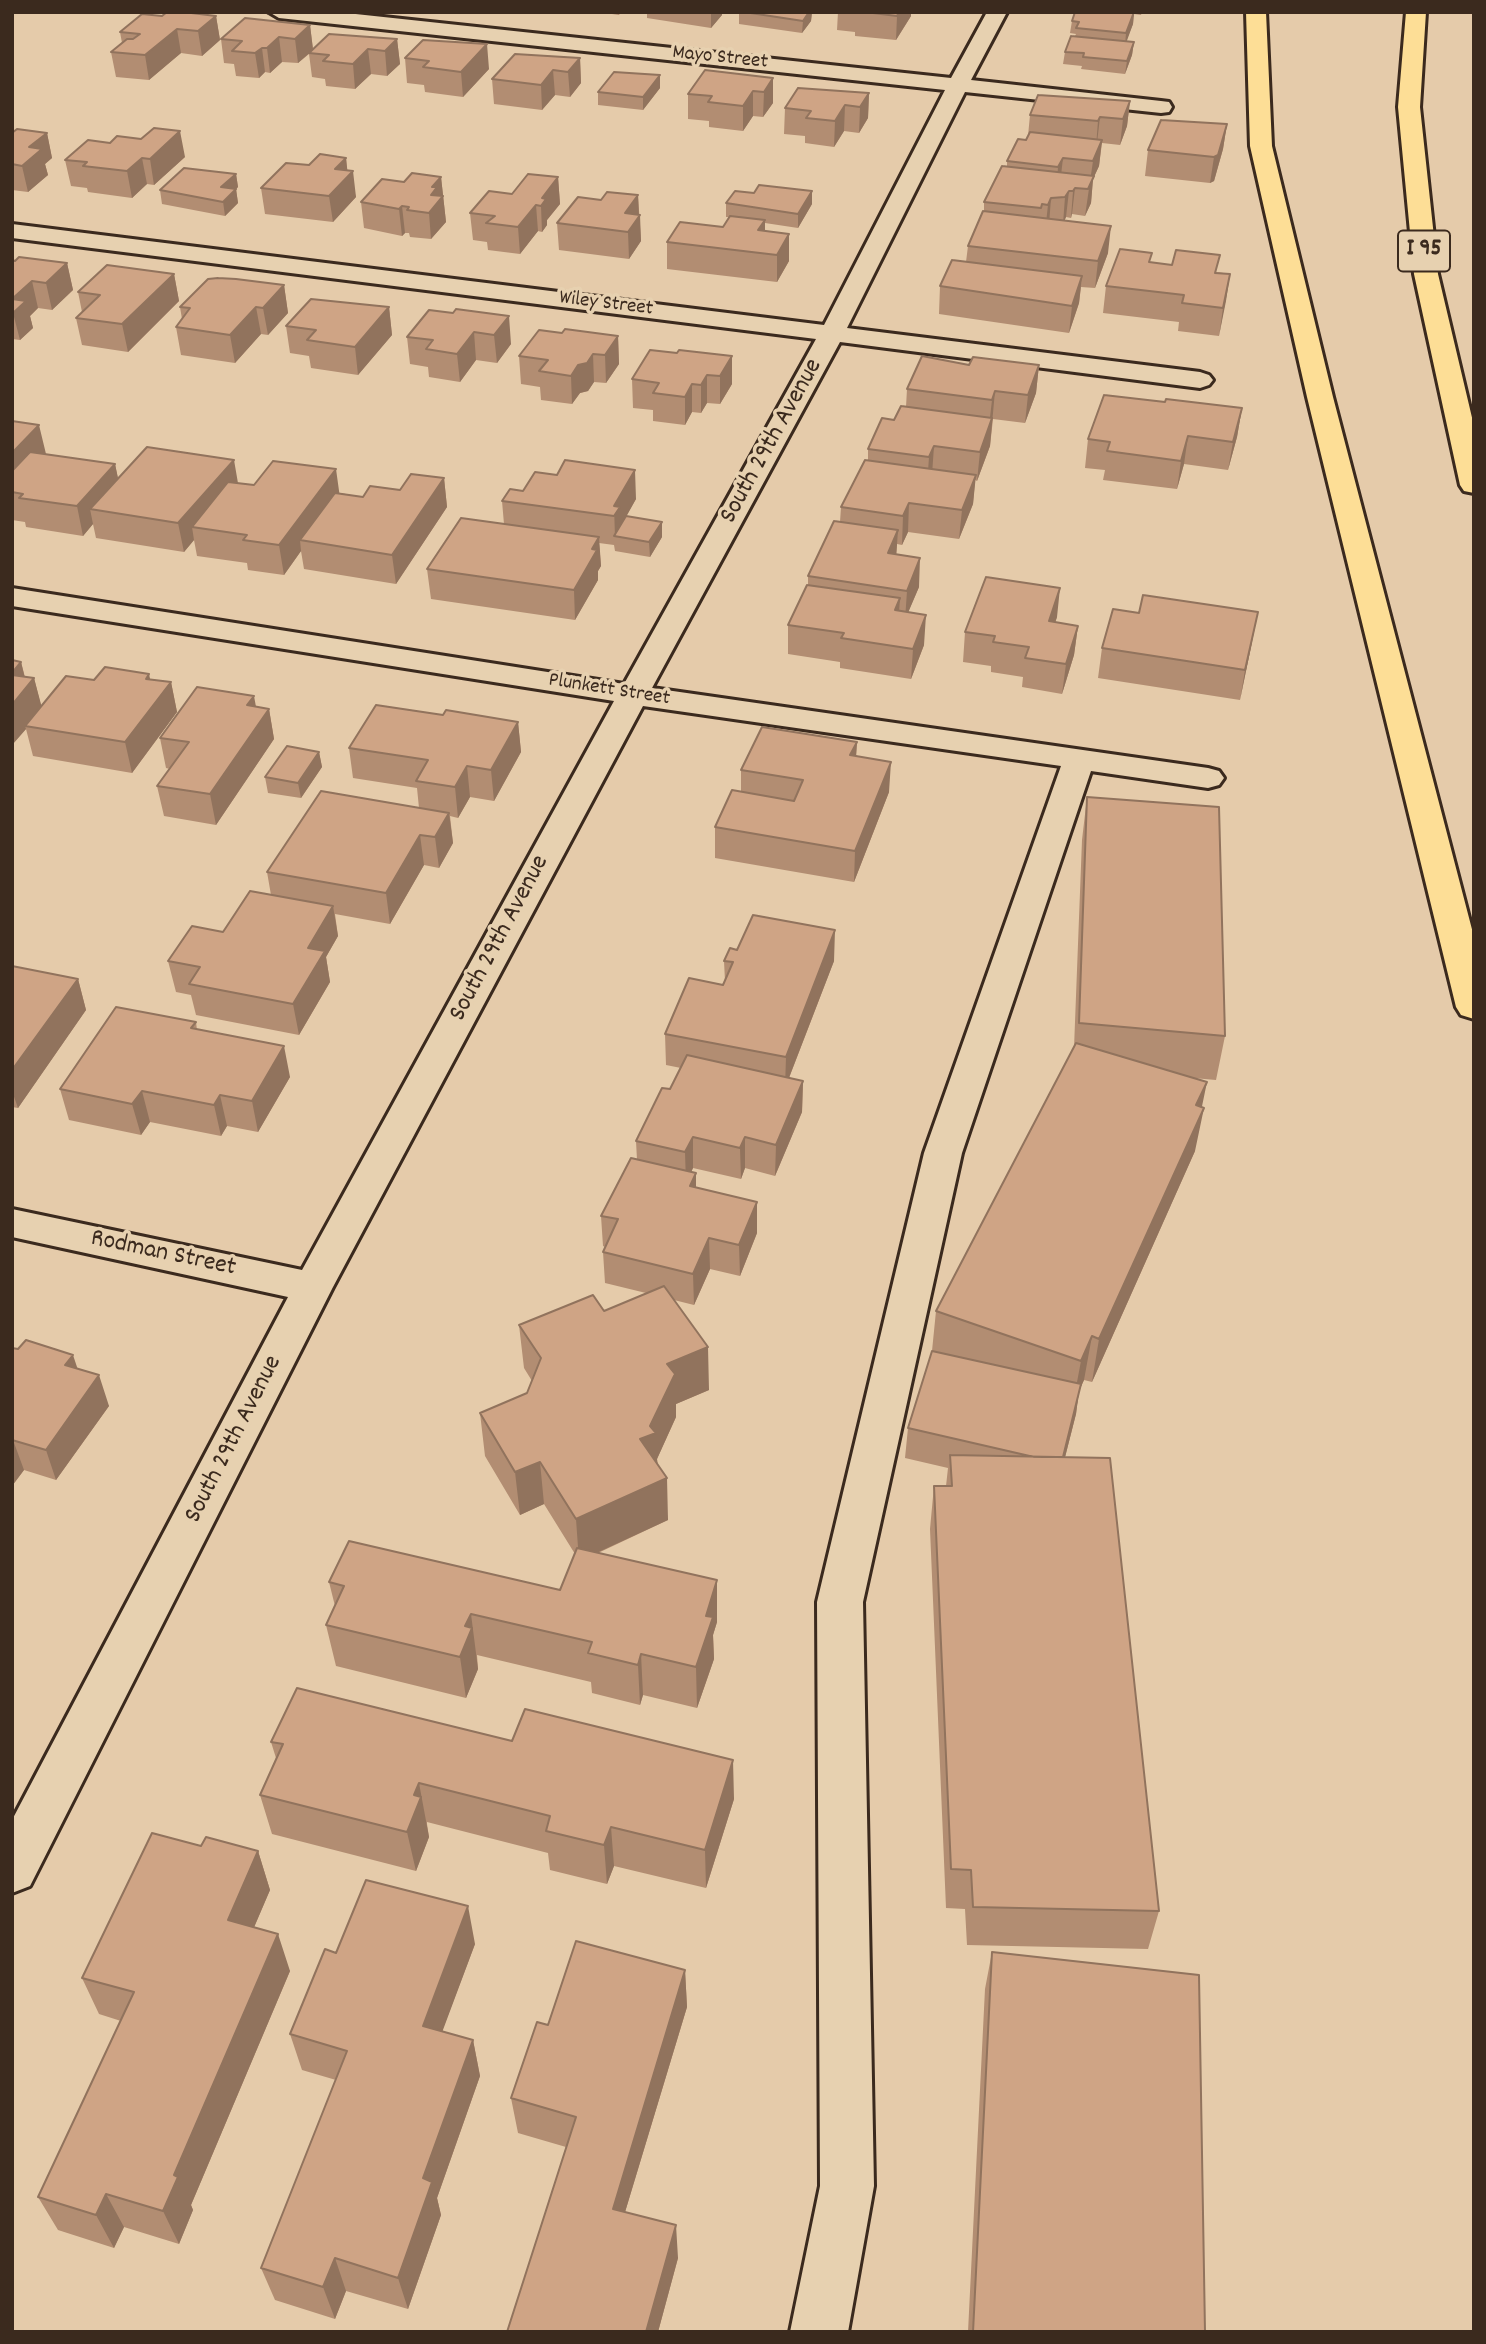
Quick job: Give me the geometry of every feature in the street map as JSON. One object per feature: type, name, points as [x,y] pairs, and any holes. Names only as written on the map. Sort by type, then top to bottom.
[{"type":"highway","points":[[1256,12],[1261,146],[1320,397],[1474,1007]]},
{"type":"highway","name":"I 95","points":[[1416,12],[1409,107],[1426,274],[1474,485]]},
{"type":"street","name":"Mayo Street","points":[[279,12],[1161,107]]},
{"type":"street","name":"South 29th Avenue","points":[[12,1870],[313,1287],[633,695],[832,334],[997,12]]},
{"type":"street","name":"Wiley Street","points":[[12,231],[1200,380]]},
{"type":"street","name":"Plunkett Street","points":[[12,597],[633,695],[1208,778]]},
{"type":"street","points":[[819,2332],[847,2186],[840,1602],[943,1153],[1079,760]]},
{"type":"street","name":"Rodman Street","points":[[12,1223],[313,1287]]},
{"type":"building","points":[[167,12],[216,16],[198,31],[177,29],[145,55],[111,52],[127,39],[133,39],[140,34],[120,32],[142,14],[162,16]]},
{"type":"building","points":[[744,12],[809,12],[803,21]]},
{"type":"building","points":[[865,12],[899,12],[897,16]]},
{"type":"building","points":[[1075,12],[1134,12],[1126,33],[1076,28],[1079,22],[1072,21]]},
{"type":"building","points":[[245,18],[310,25],[295,39],[279,37],[267,48],[255,53],[232,51],[242,41],[221,39]]},
{"type":"building","points":[[329,34],[397,39],[385,51],[368,49],[353,64],[323,61],[329,55],[309,53]]},
{"type":"building","points":[[1071,36],[1134,42],[1127,61],[1083,57],[1084,53],[1065,52]]},
{"type":"building","points":[[423,40],[487,44],[461,72],[423,67],[429,61],[405,58]]},
{"type":"building","points":[[515,54],[580,58],[568,72],[553,70],[541,85],[492,79]]},
{"type":"building","points":[[705,70],[773,78],[764,92],[753,91],[743,106],[708,102],[712,96],[688,94]]},
{"type":"building","points":[[614,72],[660,75],[643,97],[598,92]]},
{"type":"building","points":[[798,88],[869,93],[860,107],[845,105],[835,121],[806,118],[811,111],[785,108]]},
{"type":"building","points":[[1038,95],[1130,101],[1123,119],[1100,117],[1098,121],[1030,115]]},
{"type":"building","points":[[1161,120],[1227,124],[1218,155],[1214,157],[1148,150]]},
{"type":"building","points":[[154,128],[180,131],[150,159],[142,158],[127,171],[83,166],[87,162],[65,160],[88,140],[110,143],[117,136],[141,139]]},
{"type":"building","points":[[17,129],[47,133],[29,147],[42,149],[22,166],[12,164],[12,133]]},
{"type":"building","points":[[1030,132],[1102,140],[1093,161],[1063,158],[1058,167],[1007,161],[1018,139],[1026,140]]},
{"type":"building","points":[[320,154],[346,158],[335,169],[353,171],[329,196],[261,188],[286,163],[309,165]]},
{"type":"building","points":[[1002,166],[1094,176],[1088,189],[1075,188],[1065,197],[1051,198],[1048,205],[1042,204],[1041,208],[984,202]]},
{"type":"building","points":[[184,168],[236,174],[221,187],[236,189],[223,202],[160,190]]},
{"type":"building","points":[[412,173],[441,177],[432,187],[437,187],[431,195],[443,196],[429,213],[407,210],[409,207],[402,206],[399,209],[361,202],[382,179],[404,182]]},
{"type":"building","points":[[528,174],[558,177],[542,198],[546,199],[541,206],[536,205],[518,227],[486,223],[495,216],[470,213],[489,191],[512,194]]},
{"type":"building","points":[[759,185],[812,191],[798,214],[726,203],[735,191],[754,193]]},
{"type":"building","points":[[607,192],[638,195],[625,213],[640,215],[628,232],[557,223],[578,197],[601,200]]},
{"type":"building","points":[[983,211],[1111,226],[1098,261],[968,246]]},
{"type":"building","points":[[730,216],[765,220],[758,230],[789,234],[777,255],[667,242],[680,222],[723,227]]},
{"type":"building","points":[[1120,249],[1152,253],[1149,262],[1172,265],[1176,250],[1220,255],[1215,273],[1230,274],[1223,308],[1182,303],[1184,295],[1106,286]]},
{"type":"building","points":[[19,257],[67,263],[46,283],[32,281],[12,299],[12,260],[15,261]]},
{"type":"building","points":[[952,260],[1082,276],[1072,306],[940,286]]},
{"type":"building","points":[[107,265],[174,274],[122,324],[76,318],[100,295],[78,292]]},
{"type":"building","points":[[208,279],[284,285],[263,308],[256,307],[230,335],[176,327],[190,308],[180,307]]},
{"type":"building","points":[[12,299],[26,301],[13,313]]},
{"type":"building","points":[[311,299],[389,307],[355,347],[307,340],[316,330],[286,326]]},
{"type":"building","points":[[456,309],[509,316],[494,335],[474,332],[457,354],[426,349],[433,340],[407,337],[429,310],[453,313]]},
{"type":"building","points":[[565,329],[618,336],[605,355],[593,354],[587,363],[578,365],[571,376],[539,371],[548,360],[519,356],[539,330],[562,333]]},
{"type":"building","points":[[650,350],[677,353],[679,350],[732,356],[720,376],[707,375],[701,385],[692,384],[685,397],[653,393],[659,383],[632,379]]},
{"type":"building","points":[[922,356],[969,365],[973,357],[1039,365],[1028,395],[995,391],[992,400],[907,389]]},
{"type":"building","points":[[1104,395],[1242,408],[1233,442],[1188,436],[1181,461],[1107,451],[1110,442],[1088,439]]},
{"type":"building","points":[[901,406],[992,418],[980,452],[934,446],[929,457],[868,449],[882,418],[894,420]]},
{"type":"building","points":[[12,421],[39,425],[12,453]]},
{"type":"building","points":[[147,447],[234,460],[178,523],[90,509]]},
{"type":"building","points":[[30,452],[115,464],[77,506],[19,498],[23,494],[12,492],[12,471]]},
{"type":"building","points":[[565,460],[635,470],[614,506],[620,507],[614,516],[502,501],[510,489],[523,491],[535,472],[557,475]]},
{"type":"building","points":[[865,460],[976,475],[962,510],[909,503],[903,516],[841,507]]},
{"type":"building","points":[[273,461],[336,469],[279,545],[243,540],[247,535],[192,527],[228,482],[254,485]]},
{"type":"building","points":[[411,474],[444,478],[392,555],[300,540],[335,493],[363,497],[370,486],[400,490]]},
{"type":"building","points":[[626,516],[662,522],[649,542],[614,536]]},
{"type":"building","points":[[461,518],[599,537],[592,549],[597,550],[574,590],[427,569]]},
{"type":"building","points":[[834,521],[898,530],[888,553],[920,558],[907,591],[808,576]]},
{"type":"building","points":[[986,577],[1060,588],[1049,621],[1078,626],[1066,664],[1025,658],[1029,647],[993,642],[995,636],[965,632]]},
{"type":"building","points":[[807,585],[900,598],[895,610],[926,615],[913,649],[841,638],[844,633],[788,625]]},
{"type":"building","points":[[1143,595],[1258,612],[1245,670],[1102,648],[1113,609],[1139,613]]},
{"type":"building","points":[[12,660],[21,662],[12,673]]},
{"type":"building","points":[[105,667],[149,674],[146,679],[171,682],[125,742],[25,726],[66,676],[94,680]]},
{"type":"building","points":[[12,675],[34,678],[12,705]]},
{"type":"building","points":[[197,687],[254,696],[247,705],[269,709],[210,794],[157,786],[189,742],[160,738]]},
{"type":"building","points":[[376,705],[443,715],[446,710],[518,722],[491,770],[467,766],[455,787],[416,781],[428,760],[349,748]]},
{"type":"building","points":[[762,727],[857,742],[850,755],[891,762],[855,851],[715,827],[732,790],[794,801],[803,780],[741,770]]},
{"type":"building","points":[[287,746],[319,752],[298,783],[265,777]]},
{"type":"building","points":[[321,791],[449,813],[435,837],[420,835],[386,893],[267,872]]},
{"type":"building","points":[[1087,797],[1219,807],[1225,1036],[1079,1023]]},
{"type":"building","points":[[250,891],[333,906],[308,948],[325,951],[293,1004],[189,984],[200,967],[168,961],[192,926],[223,932]]},
{"type":"building","points":[[753,915],[835,930],[786,1057],[665,1034],[689,978],[723,985],[733,962],[724,961],[730,948],[737,950]]},
{"type":"building","points":[[12,966],[78,979],[12,1070]]},
{"type":"building","points":[[116,1007],[196,1022],[191,1028],[284,1046],[252,1101],[220,1095],[214,1105],[142,1091],[132,1104],[60,1089]]},
{"type":"building","points":[[1076,1043],[1207,1082],[1196,1105],[1204,1108],[1099,1339],[1092,1336],[1081,1361],[936,1311]]},
{"type":"building","points":[[687,1055],[803,1081],[776,1145],[745,1137],[740,1148],[693,1137],[685,1152],[636,1141],[662,1088],[670,1089]]},
{"type":"building","points":[[631,1158],[696,1173],[690,1186],[757,1202],[739,1245],[709,1238],[693,1274],[603,1252],[618,1219],[601,1216]]},
{"type":"building","points":[[664,1286],[708,1347],[667,1364],[675,1374],[650,1426],[656,1433],[640,1439],[667,1478],[576,1519],[540,1462],[515,1472],[480,1413],[527,1393],[541,1358],[519,1325],[593,1295],[604,1311]]},
{"type":"building","points":[[26,1340],[73,1355],[65,1365],[99,1375],[46,1450],[12,1440],[12,1348],[18,1349]]},
{"type":"building","points":[[932,1351],[1081,1384],[1063,1457],[1034,1457],[908,1428]]},
{"type":"building","points":[[950,1455],[1110,1458],[1159,1911],[973,1907],[971,1870],[951,1869],[934,1486],[952,1486]]},
{"type":"building","points":[[349,1541],[560,1590],[577,1548],[717,1580],[706,1616],[713,1617],[696,1667],[641,1654],[638,1665],[588,1653],[592,1642],[471,1614],[465,1626],[472,1628],[460,1657],[326,1625],[344,1586],[329,1582]]},
{"type":"building","points":[[297,1688],[512,1741],[525,1709],[733,1760],[705,1850],[611,1827],[604,1845],[546,1831],[550,1816],[419,1783],[414,1795],[421,1797],[407,1832],[260,1795],[283,1744],[271,1742]]},
{"type":"building","points":[[152,1833],[201,1846],[206,1837],[258,1851],[228,1920],[278,1934],[174,2175],[178,2177],[163,2211],[106,2194],[96,2215],[38,2197],[134,1992],[82,1978]]},
{"type":"building","points":[[366,1880],[468,1906],[423,2026],[473,2040],[423,2178],[432,2182],[398,2278],[335,2258],[323,2287],[261,2268],[347,2051],[290,2034],[325,1949],[336,1953]]},
{"type":"building","points":[[576,1941],[685,1970],[613,2209],[676,2225],[646,2332],[507,2332],[576,2117],[511,2098],[537,2022],[548,2025]]},
{"type":"building","points":[[992,1952],[1199,1975],[1205,2332],[973,2332]]}]
